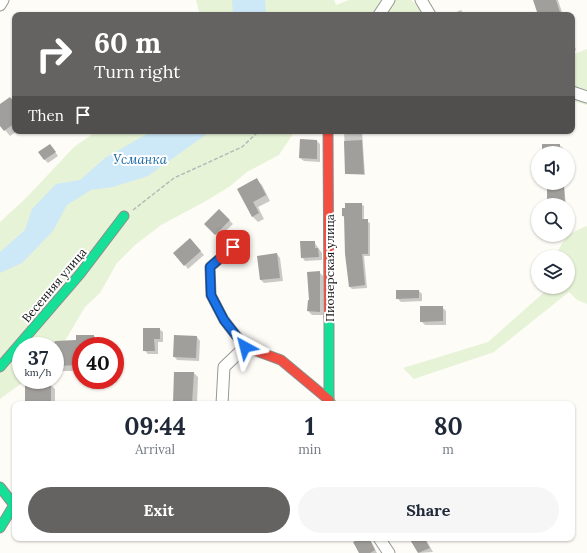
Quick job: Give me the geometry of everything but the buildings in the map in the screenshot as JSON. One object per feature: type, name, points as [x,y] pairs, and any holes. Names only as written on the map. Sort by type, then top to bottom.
[{"type":"street","points":[[0,5],[3,0]]},
{"type":"street","points":[[381,12],[389,0]]},
{"type":"street","points":[[421,0],[428,12]]},
{"type":"street","points":[[575,93],[587,97]]},
{"type":"street","name":"Пионерская улица","points":[[328,134],[330,401]]},
{"type":"street","name":"Весенняя улица","points":[[0,367],[80,274],[124,216]]},
{"type":"street","points":[[233,247],[210,267],[211,295],[224,320],[245,347],[281,360],[329,401]]},
{"type":"street","points":[[222,401],[224,368],[245,347]]},
{"type":"street","points":[[0,487],[12,502]]},
{"type":"street","points":[[0,528],[12,508]]},
{"type":"street","points":[[381,541],[389,553]]},
{"type":"path","points":[[124,216],[174,178],[242,147],[256,134]]},
{"type":"green space","points":[[196,0],[334,0],[336,5],[349,0],[411,0],[425,12],[199,12]]},
{"type":"green space","points":[[587,49],[587,105],[575,102],[575,54]]},
{"type":"green space","points":[[93,134],[293,134],[279,155],[247,172],[229,187],[206,201],[161,225],[135,245],[117,263],[100,293],[85,307],[64,343],[64,337],[12,337],[12,389],[14,389],[0,399],[0,222],[26,198],[74,147]]},
{"type":"green space","points":[[587,226],[587,304],[577,300],[571,294],[575,294],[575,250],[558,250],[563,242],[575,242],[576,231]]},
{"type":"green space","points":[[542,294],[566,294],[494,352],[414,379],[403,368],[488,342]]},
{"type":"water","points":[[232,0],[265,0],[266,12],[233,12]]},
{"type":"water","name":"Усманка","points":[[147,134],[207,134],[148,176],[113,187],[91,190],[67,205],[53,231],[22,263],[0,273],[0,252],[25,230],[32,209],[56,184],[80,180],[105,158]]},
{"type":"traffic: fast","points":[[0,367],[80,274],[124,216]]},
{"type":"traffic: fast","points":[[329,317],[330,401]]},
{"type":"traffic: fast","points":[[0,487],[12,502]]},
{"type":"traffic: fast","points":[[0,528],[12,508]]},
{"type":"traffic: jam","points":[[328,134],[329,317]]},
{"type":"traffic: jam","points":[[233,247],[210,267],[211,295],[224,320],[245,347],[281,360],[329,400]]},
{"type":"route","points":[[233,247],[210,267],[211,295],[224,320],[245,347]]}]
